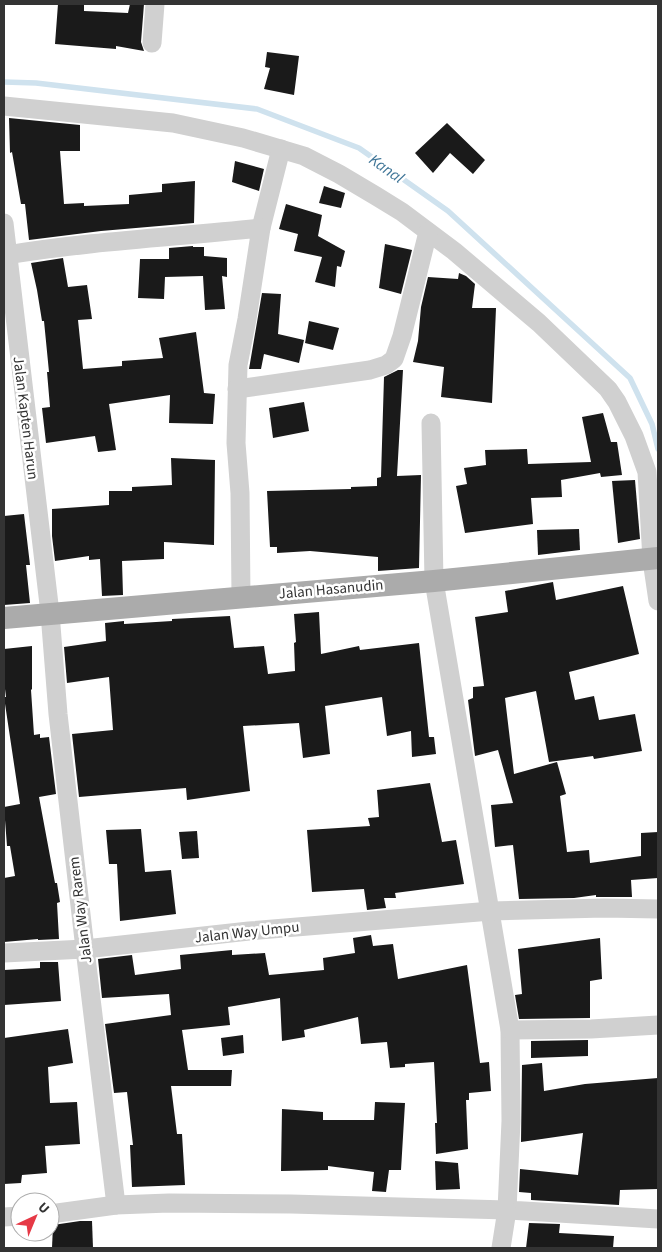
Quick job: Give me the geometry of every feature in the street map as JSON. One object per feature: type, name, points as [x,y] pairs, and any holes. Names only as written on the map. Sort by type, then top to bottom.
[{"type":"main road","name":"Jalan Hasanudin","points":[[4,618],[241,596],[434,581],[655,559]]},
{"type":"street","points":[[152,43],[155,4]]},
{"type":"street","points":[[4,106],[173,122],[244,138],[304,156],[339,174],[402,212],[454,251],[539,323],[608,389],[617,402],[634,436],[646,472],[658,602]]},
{"type":"street","points":[[241,596],[240,493],[236,443],[238,365],[247,319],[260,228],[281,149]]},
{"type":"street","name":"Jalan Kapten Harun","points":[[4,223],[50,613]]},
{"type":"street","points":[[7,255],[57,247],[260,228]]},
{"type":"street","points":[[237,389],[370,370],[386,365],[394,359],[402,336],[428,232]]},
{"type":"street","points":[[430,423],[434,581],[510,1030],[511,1121],[507,1210],[501,1248]]},
{"type":"street","name":"Jalan Way Rarem","points":[[50,613],[58,714],[116,1205]]},
{"type":"street","name":"Jalan Way Umpu","points":[[4,953],[85,949],[258,930],[491,911],[604,908],[658,909]]},
{"type":"street","points":[[510,1030],[591,1029],[658,1025]]},
{"type":"street","points":[[60,1213],[116,1205],[169,1203],[282,1204],[507,1210],[658,1219]]},
{"type":"building","points":[[58,4],[84,4],[84,11],[128,13],[130,4],[144,4],[141,42],[144,51],[116,46],[116,49],[55,44]]},
{"type":"building","points":[[267,52],[299,56],[294,95],[264,89],[270,68],[265,67]]},
{"type":"building","points":[[9,118],[80,125],[80,151],[60,151],[64,204],[84,203],[84,206],[129,204],[129,195],[162,192],[162,184],[195,181],[194,223],[101,231],[29,240],[25,204],[21,204],[12,152],[10,153]]},
{"type":"building","points":[[447,123],[485,160],[473,174],[450,153],[433,173],[415,153]]},
{"type":"building","points":[[235,161],[264,169],[259,191],[232,182]]},
{"type":"building","points":[[324,186],[345,193],[341,208],[319,203]]},
{"type":"building","points":[[286,204],[322,215],[318,236],[345,251],[341,267],[337,266],[335,287],[315,282],[322,257],[294,251],[298,234],[279,229]]},
{"type":"building","points":[[385,244],[412,250],[401,294],[379,288]]},
{"type":"building","points":[[204,247],[204,256],[227,258],[227,277],[222,276],[225,309],[205,310],[203,276],[165,277],[164,299],[138,298],[140,259],[169,259],[169,248]]},
{"type":"building","points":[[63,258],[68,287],[87,285],[92,319],[78,320],[83,369],[122,366],[122,361],[163,358],[159,338],[196,332],[204,393],[215,394],[213,424],[169,423],[170,395],[109,404],[116,450],[98,452],[95,436],[46,443],[42,408],[50,407],[47,372],[49,372],[44,321],[42,321],[31,263]]},
{"type":"building","points":[[459,273],[475,284],[472,308],[496,308],[492,403],[441,397],[444,367],[413,362],[418,341],[421,307],[428,277],[458,279]]},
{"type":"building","points":[[262,293],[281,294],[278,334],[304,340],[299,363],[264,354],[261,369],[249,369]]},
{"type":"building","points":[[309,321],[339,328],[333,350],[305,343]]},
{"type":"building","points":[[398,370],[403,370],[397,476],[421,475],[419,568],[378,571],[378,557],[310,551],[277,553],[277,547],[270,547],[267,491],[351,489],[351,487],[377,486],[377,478],[381,477],[384,377]]},
{"type":"building","points":[[304,402],[309,431],[273,438],[269,408]]},
{"type":"building","points":[[603,413],[611,442],[617,442],[622,475],[601,477],[600,473],[561,480],[562,497],[531,498],[533,524],[465,533],[456,486],[467,484],[464,468],[486,465],[485,450],[527,449],[528,464],[591,462],[582,417]]},
{"type":"building","points":[[171,458],[215,460],[214,545],[164,542],[164,559],[122,561],[123,595],[102,596],[100,559],[89,560],[89,556],[55,561],[52,536],[52,509],[109,505],[109,491],[132,491],[132,487],[172,485]]},
{"type":"building","points":[[635,480],[640,539],[618,543],[612,481]]},
{"type":"building","points":[[24,514],[30,565],[26,565],[30,603],[4,605],[4,516]]},
{"type":"building","points":[[579,529],[580,550],[538,555],[537,530]]},
{"type":"building","points":[[553,582],[556,600],[623,586],[639,654],[569,672],[575,700],[594,696],[599,720],[635,714],[642,751],[594,759],[593,756],[549,762],[536,691],[505,698],[514,774],[557,762],[566,794],[560,796],[567,852],[589,850],[590,863],[641,856],[641,833],[658,832],[658,878],[631,880],[632,897],[596,897],[596,895],[574,898],[519,899],[513,845],[495,847],[491,805],[513,803],[498,750],[475,756],[468,700],[473,698],[473,687],[484,686],[475,617],[508,612],[505,591]]},
{"type":"building","points":[[319,612],[321,654],[359,646],[360,650],[419,643],[429,737],[434,737],[436,754],[412,757],[411,731],[387,736],[382,697],[325,706],[330,754],[303,758],[299,723],[243,726],[250,791],[187,800],[186,788],[79,797],[72,734],[113,730],[109,677],[67,683],[64,647],[106,641],[105,623],[124,621],[124,624],[230,616],[234,648],[264,646],[268,674],[295,671],[294,643],[296,642],[294,614]]},
{"type":"building","points":[[32,646],[31,690],[34,735],[40,734],[40,738],[49,737],[56,794],[39,797],[60,902],[57,903],[59,939],[4,942],[4,878],[15,876],[10,846],[7,846],[4,807],[20,804],[4,697],[6,697],[4,649]]},
{"type":"building","points":[[430,783],[442,842],[456,840],[464,884],[395,893],[396,898],[384,898],[386,908],[367,910],[364,889],[312,892],[307,830],[370,826],[368,818],[379,817],[377,790]]},
{"type":"building","points":[[141,829],[145,872],[171,870],[176,914],[120,921],[117,864],[109,864],[106,830]]},
{"type":"building","points":[[197,831],[199,858],[182,859],[179,832]]},
{"type":"building","points":[[371,935],[373,946],[393,944],[398,979],[467,965],[480,1063],[489,1062],[491,1091],[469,1093],[469,1100],[466,1100],[468,1149],[436,1154],[435,1123],[437,1123],[434,1062],[405,1064],[405,1067],[390,1068],[387,1042],[361,1044],[358,1017],[304,1030],[305,1037],[282,1041],[280,998],[228,1007],[230,1025],[182,1030],[188,1070],[232,1070],[231,1086],[171,1086],[177,1134],[182,1134],[185,1185],[132,1187],[130,1145],[133,1145],[127,1092],[114,1093],[105,1024],[171,1015],[169,994],[102,998],[98,959],[132,955],[135,975],[181,969],[180,955],[232,950],[232,955],[265,953],[269,975],[324,970],[323,958],[355,953],[353,938]]},
{"type":"building","points":[[600,938],[602,979],[590,981],[590,1018],[519,1019],[515,995],[522,994],[518,949]]},
{"type":"building","points":[[40,962],[58,962],[61,1001],[4,1005],[4,970],[40,968]]},
{"type":"building","points":[[68,1029],[73,1063],[48,1067],[50,1103],[77,1102],[80,1144],[45,1146],[47,1173],[22,1175],[21,1183],[4,1184],[4,1038]]},
{"type":"building","points":[[243,1035],[244,1053],[223,1056],[221,1038]]},
{"type":"building","points":[[588,1040],[588,1056],[531,1058],[531,1041]]},
{"type":"building","points":[[542,1063],[544,1091],[585,1084],[658,1078],[658,1189],[620,1190],[619,1205],[531,1200],[531,1193],[519,1192],[520,1169],[578,1175],[583,1133],[521,1142],[522,1065]]},
{"type":"building","points":[[375,1102],[405,1103],[401,1170],[389,1170],[386,1192],[372,1191],[374,1172],[328,1166],[328,1170],[281,1171],[282,1109],[323,1112],[323,1120],[374,1120]]},
{"type":"building","points":[[435,1161],[458,1163],[460,1189],[436,1190]]},
{"type":"building","points":[[92,1221],[93,1248],[52,1248],[52,1242],[60,1242],[60,1224]]},
{"type":"building","points":[[529,1223],[560,1224],[559,1233],[614,1236],[613,1248],[526,1248]]},
{"type":"waterway","name":"Kanal","points":[[4,82],[36,83],[257,109],[359,148],[448,211],[630,378],[652,424],[658,449]]}]
